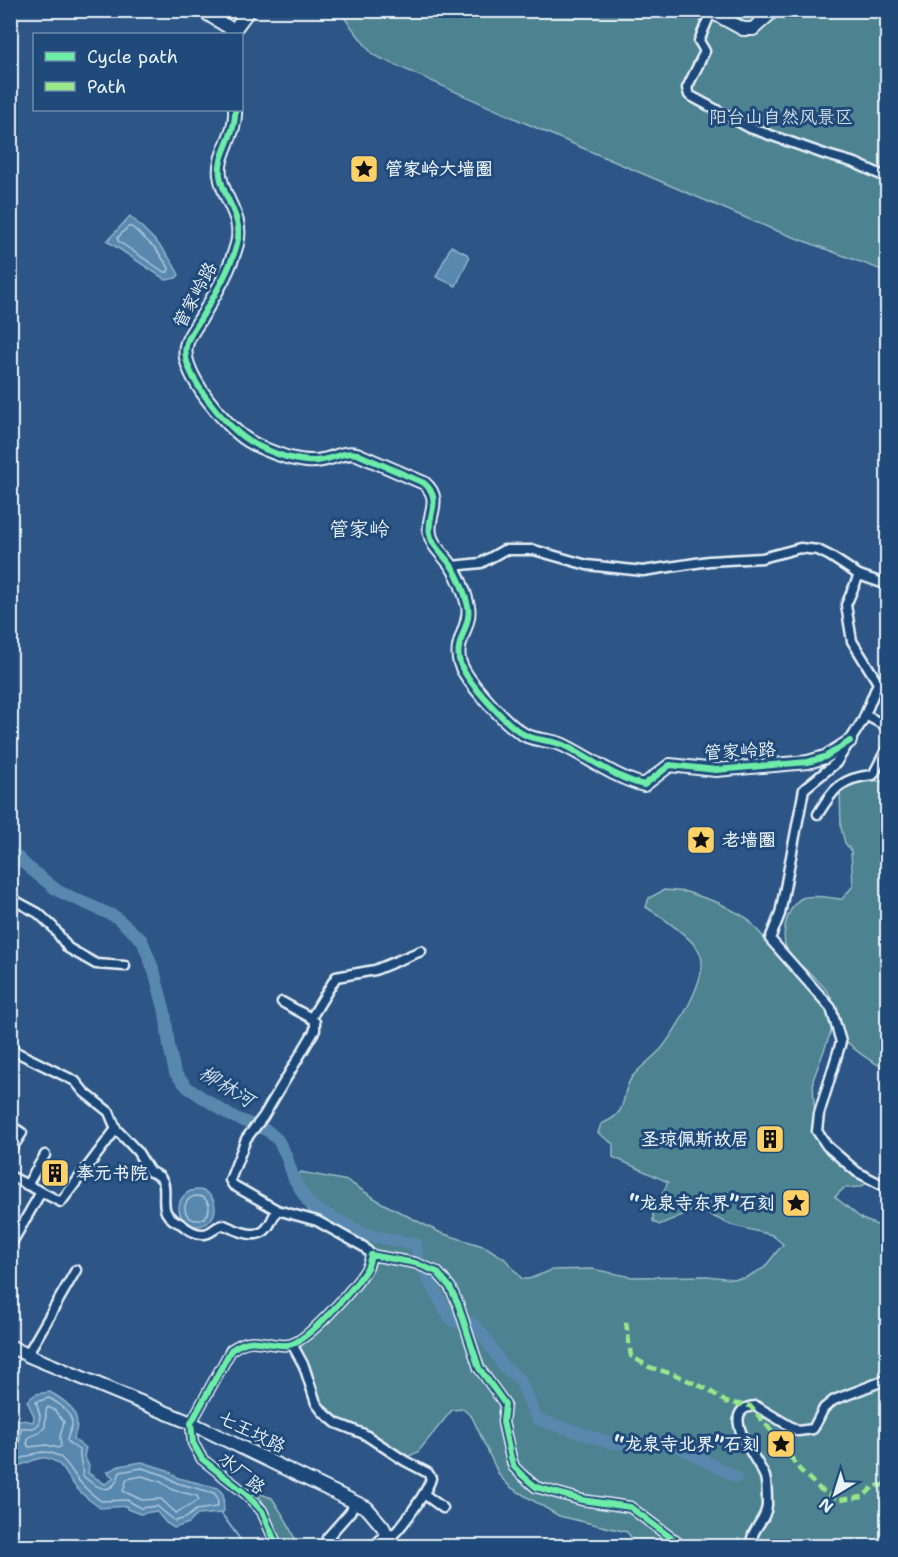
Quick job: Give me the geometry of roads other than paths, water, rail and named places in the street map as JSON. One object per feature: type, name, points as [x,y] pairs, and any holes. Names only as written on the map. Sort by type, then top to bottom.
[{"type":"street","points":[[201,10],[232,32],[249,10]]},
{"type":"street","points":[[774,10],[753,29],[743,29],[709,11],[699,41],[705,51],[687,87],[689,95],[750,128],[855,163],[888,178]]},
{"type":"street","name":"管家岭路","points":[[235,111],[236,122],[221,165],[220,175],[234,210],[237,245],[211,301],[186,345],[185,355],[192,378],[236,432],[262,448],[288,458],[307,461],[320,461],[350,452],[357,453],[424,483],[434,496],[430,533],[433,541],[452,566],[468,608],[459,641],[460,664],[478,690],[516,730],[526,736],[560,743],[630,781],[644,784],[670,765],[716,770],[808,762],[825,757],[850,741]]},
{"type":"street","points":[[452,566],[481,563],[504,550],[534,550],[587,565],[643,571],[709,561],[762,558],[800,548],[818,550],[859,575],[888,585]]},
{"type":"street","points":[[859,575],[846,604],[852,641],[878,683],[865,715],[836,763],[804,789],[780,914],[770,939],[831,1008],[841,1042],[819,1114],[818,1131],[827,1146],[857,1172],[888,1188]]},
{"type":"street","points":[[865,715],[888,727]]},
{"type":"street","points":[[818,814],[830,796],[847,779],[873,775],[888,746]]},
{"type":"street","points":[[10,898],[38,913],[53,927],[68,948],[96,964],[125,966]]},
{"type":"street","points":[[311,1018],[336,977],[375,970],[421,951]]},
{"type":"street","points":[[282,1002],[311,1018],[315,1022],[315,1030],[246,1139],[230,1180],[233,1185],[277,1210],[316,1221],[364,1247],[371,1255],[419,1265],[437,1272],[456,1297],[479,1368],[505,1404],[503,1422],[514,1467],[536,1487],[582,1500],[630,1507],[682,1546]]},
{"type":"street","points":[[10,1046],[16,1052],[75,1081],[84,1092],[109,1113],[116,1130],[137,1151],[150,1172],[156,1173],[165,1185],[165,1209],[168,1216],[189,1230],[202,1234],[209,1233],[219,1225],[224,1225],[252,1234],[261,1233],[267,1228],[277,1210]]},
{"type":"street","points":[[10,1125],[22,1133],[10,1151]]},
{"type":"street","points":[[10,1176],[61,1203],[116,1130]]},
{"type":"street","points":[[27,1185],[45,1155]]},
{"type":"street","points":[[10,1246],[41,1192]]},
{"type":"street","points":[[191,1423],[231,1350],[241,1342],[256,1340],[292,1344],[308,1336],[368,1266],[371,1255]]},
{"type":"street","points":[[27,1355],[76,1270]]},
{"type":"street","points":[[292,1344],[304,1366],[316,1403],[323,1412],[336,1423],[364,1434],[428,1473],[431,1482],[390,1542],[381,1539],[374,1546]]},
{"type":"street","name":"七王坟路","points":[[10,1346],[191,1423],[367,1508],[383,1527],[390,1542]]},
{"type":"street","points":[[751,1546],[751,1535],[764,1516],[767,1506],[765,1476],[752,1456],[738,1424],[741,1413],[750,1406],[756,1406],[798,1431],[813,1429],[824,1408],[834,1400],[888,1379]]},
{"type":"street","name":"水厂路","points":[[191,1423],[193,1443],[202,1459],[246,1494],[262,1510],[277,1546]]},
{"type":"street","points":[[424,1494],[443,1508]]},
{"type":"street","points":[[337,1546],[327,1538],[350,1512],[355,1502]]},
{"type":"water","points":[[130,216],[158,243],[179,275],[176,278],[166,280],[107,241]]},
{"type":"water","points":[[451,246],[467,254],[469,258],[456,286],[436,277]]},
{"type":"water","points":[[197,1190],[210,1195],[215,1208],[210,1221],[197,1226],[184,1221],[179,1208],[184,1195]]},
{"type":"water","points":[[50,1392],[64,1401],[76,1417],[77,1424],[73,1439],[86,1448],[84,1456],[89,1466],[88,1473],[105,1484],[114,1478],[107,1472],[119,1466],[142,1462],[167,1470],[178,1478],[218,1488],[223,1494],[224,1511],[197,1515],[189,1523],[174,1528],[166,1523],[156,1511],[140,1514],[127,1509],[127,1506],[100,1508],[81,1492],[60,1466],[52,1460],[41,1458],[21,1465],[11,1464],[13,1431],[11,1418],[33,1422],[34,1416],[27,1401],[36,1394]]},
{"type":"waterway","name":"柳林河","points":[[10,850],[58,891],[116,917],[142,940],[155,974],[165,1012],[175,1073],[188,1088],[231,1116],[268,1131],[278,1140],[294,1179],[308,1202],[315,1208],[371,1236],[416,1244],[419,1262],[451,1320],[458,1322]]},
{"type":"waterway","points":[[470,1322],[481,1332],[504,1367],[519,1378],[537,1419],[611,1443],[669,1442],[736,1477]]},
{"type":"waterway","points":[[221,1513],[245,1546]]},
{"type":"place","name":"管家岭大墙圈","points":[[364,169]]},
{"type":"place","name":"老墙圈","points":[[701,840]]},
{"type":"place","name":"圣琼佩斯故居","points":[[770,1139]]},
{"type":"place","name":"奉元书院","points":[[55,1173]]},
{"type":"place","name":"“龙泉寺东界”石刻","points":[[796,1203]]},
{"type":"place","name":"“龙泉寺北界”石刻","points":[[781,1444]]},
{"type":"district","name":"管家岭","points":[[359,529]]},
{"type":"park label","name":"阳台山自然风景区","points":[[781,117]]}]
